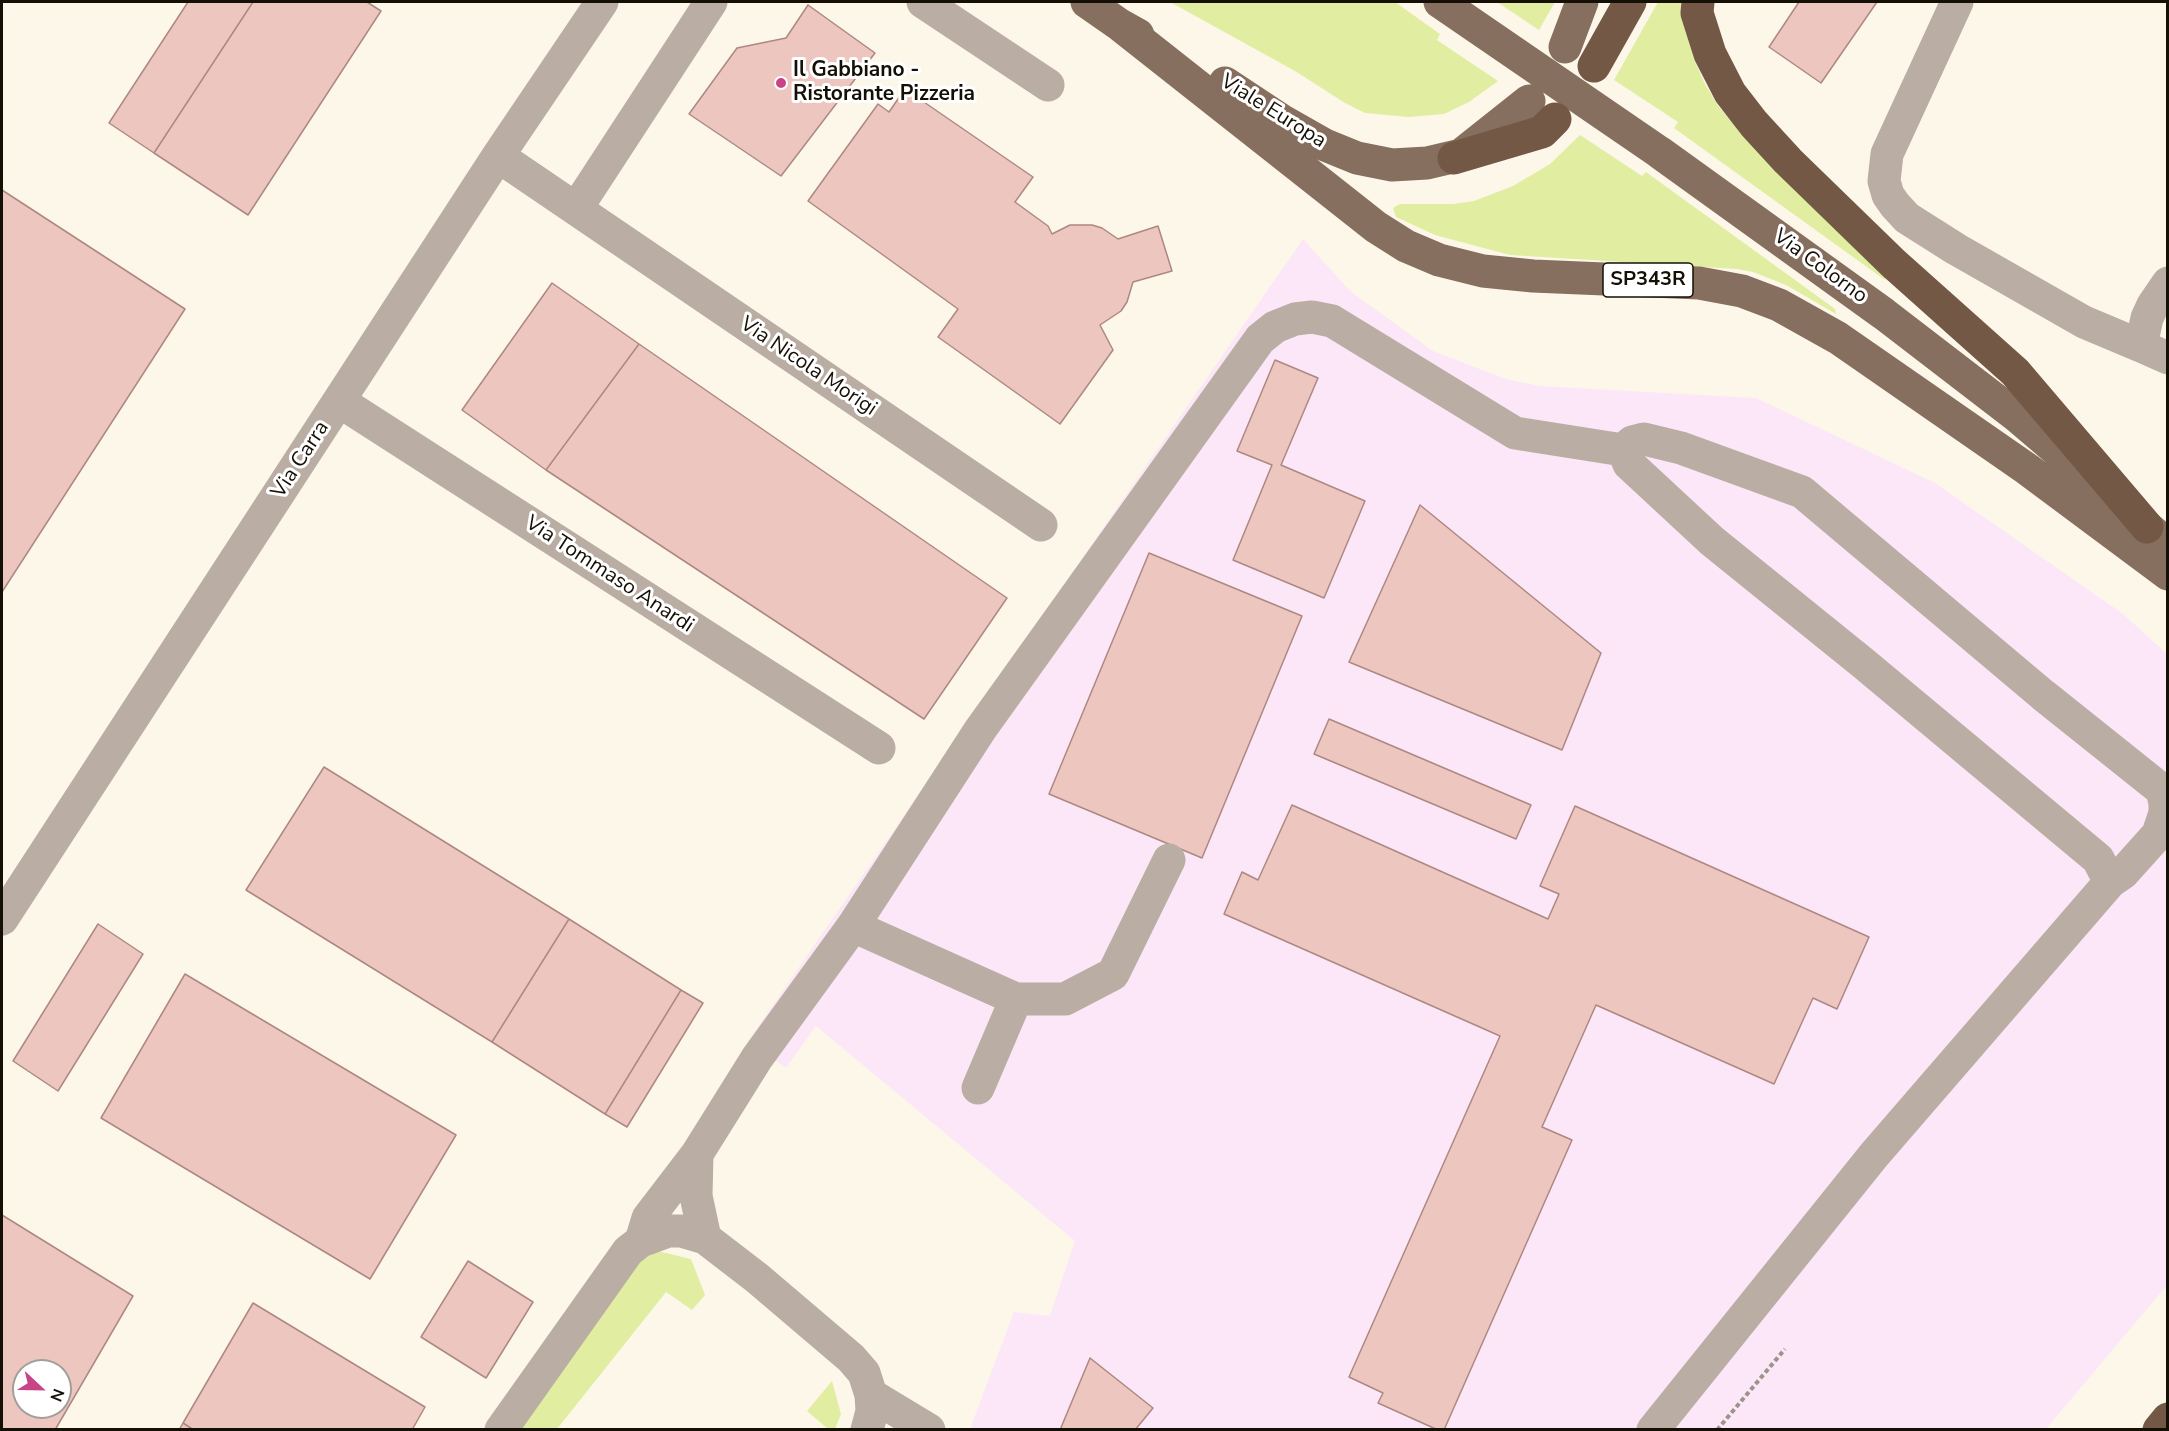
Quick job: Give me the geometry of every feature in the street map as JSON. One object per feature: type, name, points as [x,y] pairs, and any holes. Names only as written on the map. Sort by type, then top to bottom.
[{"type":"highway","points":[[1594,66],[1630,2]]},
{"type":"highway","points":[[1698,2],[1697,13],[1710,54],[1730,93],[1754,124],[1788,161],[1893,263],[2015,372],[2157,536]]},
{"type":"highway","points":[[1454,158],[1542,132],[1556,119]]},
{"type":"highway","points":[[2159,1430],[2168,1419]]},
{"type":"main road","name":"Viale Europa","points":[[1087,2],[1120,25],[1209,72],[1310,138],[1366,160],[1392,165],[1427,163],[1454,158],[1467,152],[1488,132],[1529,101]]},
{"type":"main road","points":[[1565,47],[1582,2]]},
{"type":"main road","name":"Via Colorno","points":[[1447,7],[1788,243],[2018,417],[2157,536]]},
{"type":"main road","name":"SP343R","points":[[1120,25],[1376,227],[1406,246],[1439,260],[1483,271],[1533,276],[1699,283],[1742,291],[1779,304],[1838,338],[2018,462],[2168,574]]},
{"type":"street","name":"Via Carra","points":[[2,920],[498,156],[602,2]]},
{"type":"street","points":[[576,208],[711,2]]},
{"type":"street","points":[[923,2],[1048,85]]},
{"type":"street","points":[[1957,2],[1890,146],[1884,181],[1888,195],[1907,218],[1956,249],[2084,322],[2154,352]]},
{"type":"street","name":"Via Nicola Morigi","points":[[498,156],[1041,525]]},
{"type":"street","points":[[2154,352],[2147,318],[2168,283]]},
{"type":"street","points":[[641,1241],[648,1218],[697,1154],[758,1059],[853,926],[980,730],[1260,339],[1275,327],[1295,319],[1312,317],[1332,321],[1515,433],[1623,450]]},
{"type":"street","name":"Via Tommaso Anardi","points":[[339,402],[879,748]]},
{"type":"street","points":[[1623,450],[1632,442],[1644,439],[1681,448],[1802,492],[2043,695],[2162,790],[2165,813],[2158,834],[2123,873],[2110,882],[1874,1155],[1653,1430]]},
{"type":"street","points":[[1623,450],[1629,464],[1712,541],[1863,663],[2098,860],[2110,882]]},
{"type":"street","points":[[853,926],[1016,999],[1065,999],[1113,974],[1169,860]]},
{"type":"street","points":[[978,1088],[1016,999]]},
{"type":"street","points":[[697,1154],[696,1197],[705,1238]]},
{"type":"street","points":[[501,1430],[628,1251],[641,1241],[668,1231],[681,1231],[705,1238],[757,1278],[851,1358],[864,1373],[871,1395],[872,1411],[867,1430]]},
{"type":"street","points":[[871,1395],[929,1430]]},
{"type":"path","points":[[1717,1430],[1785,1349]]},
{"type":"shaded area","points":[[1303,239],[1351,292],[1433,351],[1506,379],[1539,386],[1756,398],[1935,483],[2123,614],[2167,654],[2167,1285],[2046,1429],[970,1429],[1014,1312],[1050,1316],[1075,1241],[816,1026],[786,1068],[748,1041]]},
{"type":"green space","points":[[1170,2],[1395,2],[1440,34],[1437,40],[1498,81],[1469,102],[1444,114],[1409,117],[1365,113],[1295,71]]},
{"type":"green space","points":[[1497,2],[1555,2],[1539,30]]},
{"type":"green space","points":[[1658,2],[1685,2],[1688,36],[1694,59],[1718,106],[1761,155],[1886,278],[1885,280],[1674,128],[1678,122],[1614,80]]},
{"type":"green space","points":[[1580,135],[1642,176],[1646,172],[1835,309],[1836,314],[1786,285],[1753,272],[1737,269],[1510,255],[1435,235],[1396,217],[1393,208],[1400,204],[1453,204],[1474,201],[1513,186],[1550,164]]},
{"type":"green space","points":[[658,1251],[691,1259],[705,1295],[692,1310],[666,1292],[557,1429],[520,1430],[615,1275]]},
{"type":"green space","points":[[832,1381],[841,1414],[835,1429],[828,1429],[807,1411]]},
{"type":"building","points":[[188,2],[253,2],[154,153],[109,123]]},
{"type":"building","points":[[253,2],[367,2],[381,11],[248,215],[154,153]]},
{"type":"building","points":[[1799,2],[1877,2],[1821,83],[1769,47]]},
{"type":"building","name":"Il Gabbiano - Ristorante Pizzeria","points":[[808,5],[875,53],[781,176],[689,114],[737,48],[786,38]]},
{"type":"building","points":[[905,89],[1033,177],[1015,202],[1048,226],[1052,234],[1070,225],[1092,225],[1102,228],[1118,239],[1158,226],[1172,271],[1133,282],[1127,302],[1121,311],[1100,325],[1113,350],[1060,424],[938,337],[958,309],[808,201],[878,104],[889,112]]},
{"type":"building","points":[[2,190],[185,309],[2,592]]},
{"type":"building","points":[[552,283],[639,344],[546,470],[462,410]]},
{"type":"building","points":[[639,344],[1007,598],[924,719],[546,470]]},
{"type":"building","points":[[1275,360],[1318,378],[1281,465],[1365,501],[1324,598],[1233,560],[1272,465],[1237,451]]},
{"type":"building","points":[[1420,505],[1601,653],[1562,750],[1349,662]]},
{"type":"building","points":[[1149,553],[1302,616],[1202,858],[1049,794]]},
{"type":"building","points":[[1329,719],[1531,805],[1516,839],[1314,754]]},
{"type":"building","points":[[324,767],[569,919],[492,1042],[246,890]]},
{"type":"building","points":[[1292,805],[1548,919],[1559,894],[1540,886],[1575,806],[1869,937],[1837,1009],[1813,998],[1774,1084],[1596,1005],[1542,1127],[1572,1140],[1444,1430],[1438,1430],[1378,1403],[1383,1393],[1349,1377],[1500,1036],[1224,914],[1242,872],[1258,880]]},
{"type":"building","points":[[569,919],[681,990],[605,1114],[492,1042]]},
{"type":"building","points":[[98,924],[143,954],[58,1091],[13,1061]]},
{"type":"building","points":[[185,974],[456,1135],[370,1279],[101,1118]]},
{"type":"building","points":[[681,990],[703,1003],[627,1127],[605,1114]]},
{"type":"building","points":[[2,1215],[133,1296],[72,1401],[72,1359],[12,1359],[12,1419],[61,1419],[55,1430],[2,1430]]},
{"type":"building","points":[[468,1261],[533,1302],[486,1378],[421,1337]]},
{"type":"building","points":[[253,1303],[425,1407],[412,1430],[194,1430],[183,1423]]},
{"type":"building","points":[[1090,1358],[1153,1408],[1135,1430],[1060,1430]]},
{"type":"building","points":[[183,1423],[194,1430],[179,1430]]},
{"type":"place","name":"Il Gabbiano - Ristorante Pizzeria","points":[[781,83]]}]
